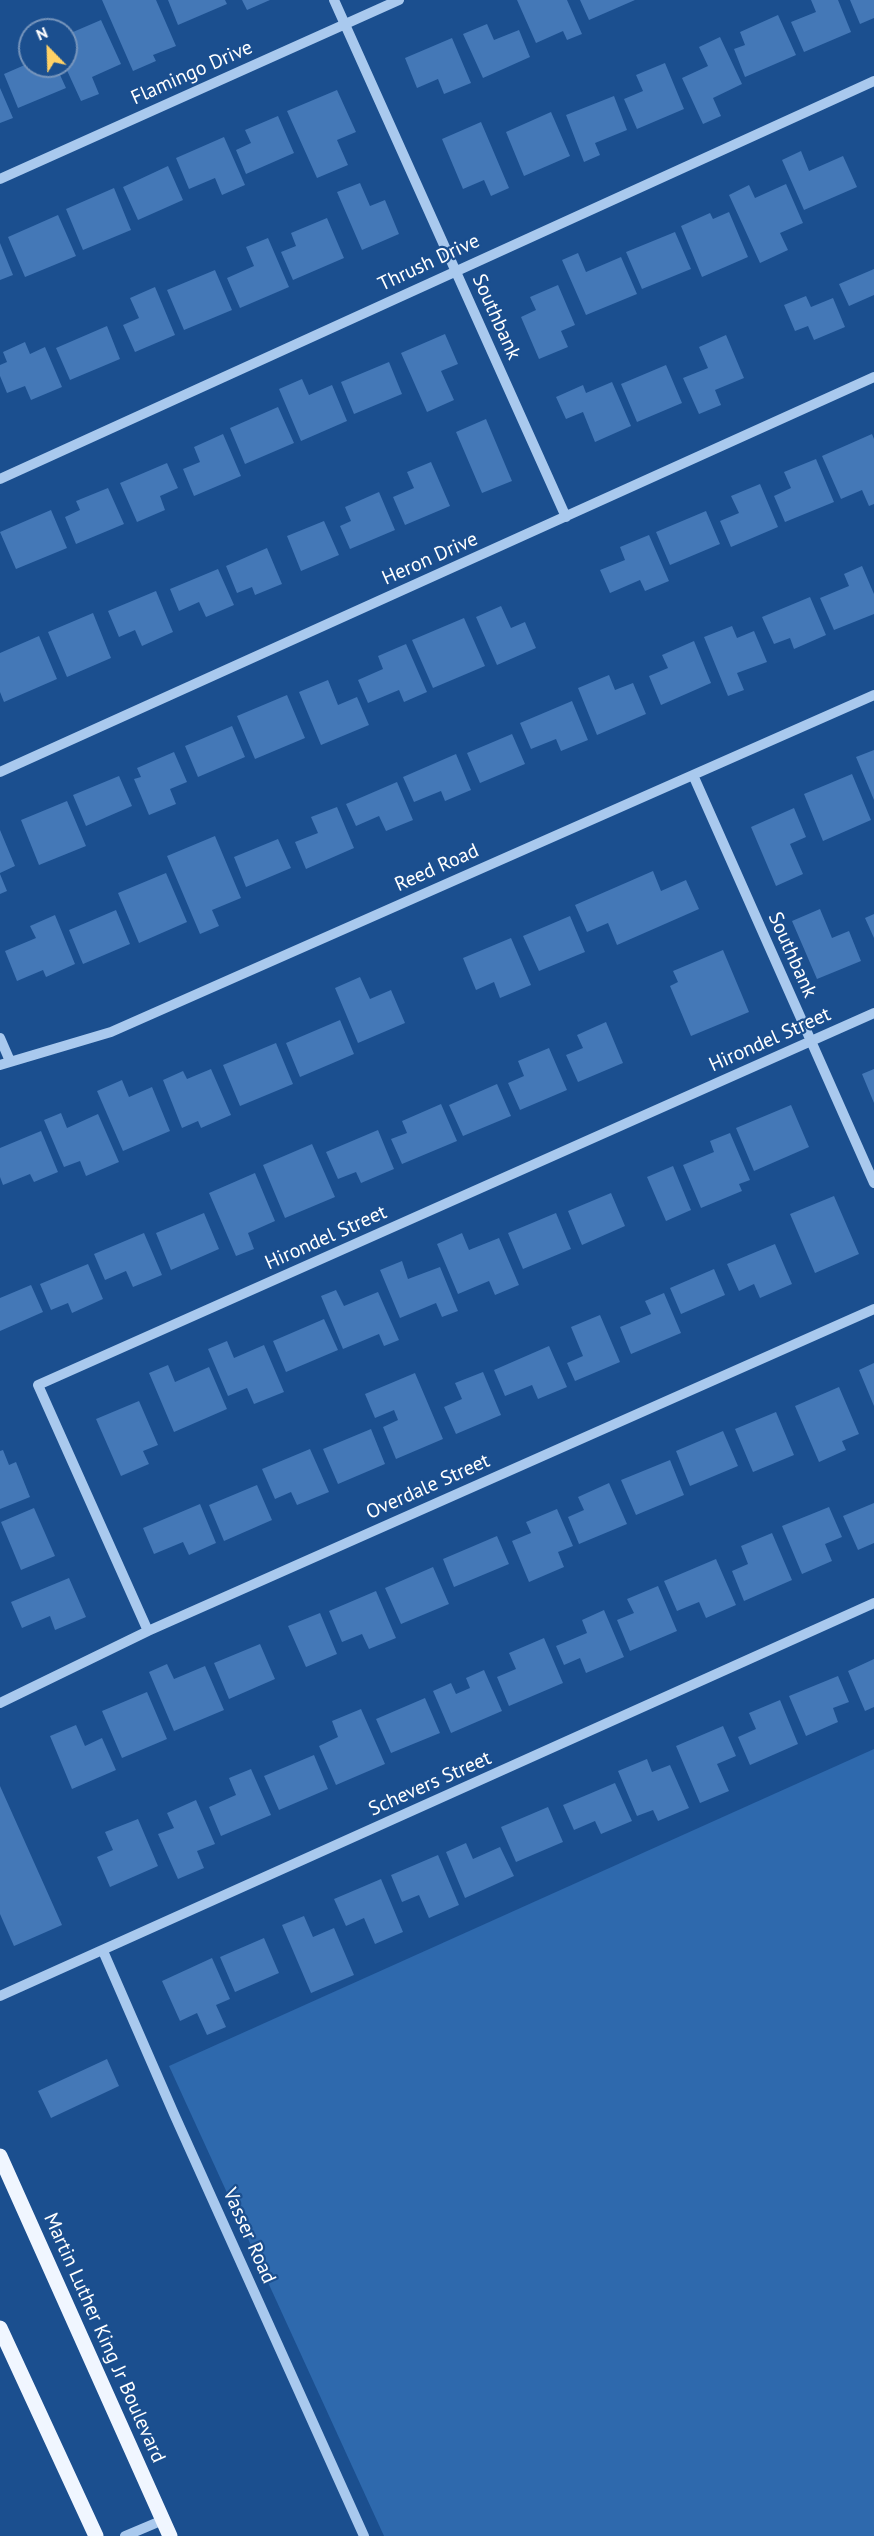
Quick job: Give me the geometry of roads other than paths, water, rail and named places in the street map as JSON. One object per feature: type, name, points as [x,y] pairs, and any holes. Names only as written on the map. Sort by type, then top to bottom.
[{"type":"main road","name":"Martin Luther King Jr Boulevard","points":[[0,2156],[170,2536]]},
{"type":"main road","points":[[0,2328],[96,2536]]},
{"type":"street","name":"Southbank","points":[[334,0],[566,517]]},
{"type":"street","name":"Flamingo Drive","points":[[0,179],[399,0]]},
{"type":"street","name":"Thrush Drive","points":[[0,479],[874,81]]},
{"type":"street","name":"Heron Drive","points":[[0,772],[874,377]]},
{"type":"street","name":"Reed Road","points":[[3,1063],[111,1032],[874,694]]},
{"type":"street","name":"Southbank","points":[[693,775],[874,1183]]},
{"type":"street","name":"Hirondel Street","points":[[148,1631],[38,1385],[874,1013]]},
{"type":"street","points":[[0,1038],[3,1063]]},
{"type":"street","name":"Overdale Street","points":[[0,1703],[148,1631],[874,1309]]},
{"type":"street","name":"Schevers Street","points":[[0,1996],[874,1603]]},
{"type":"street","name":"Vasser Road","points":[[103,1951],[364,2536]]},
{"type":"street","points":[[125,2536],[163,2520]]}]
